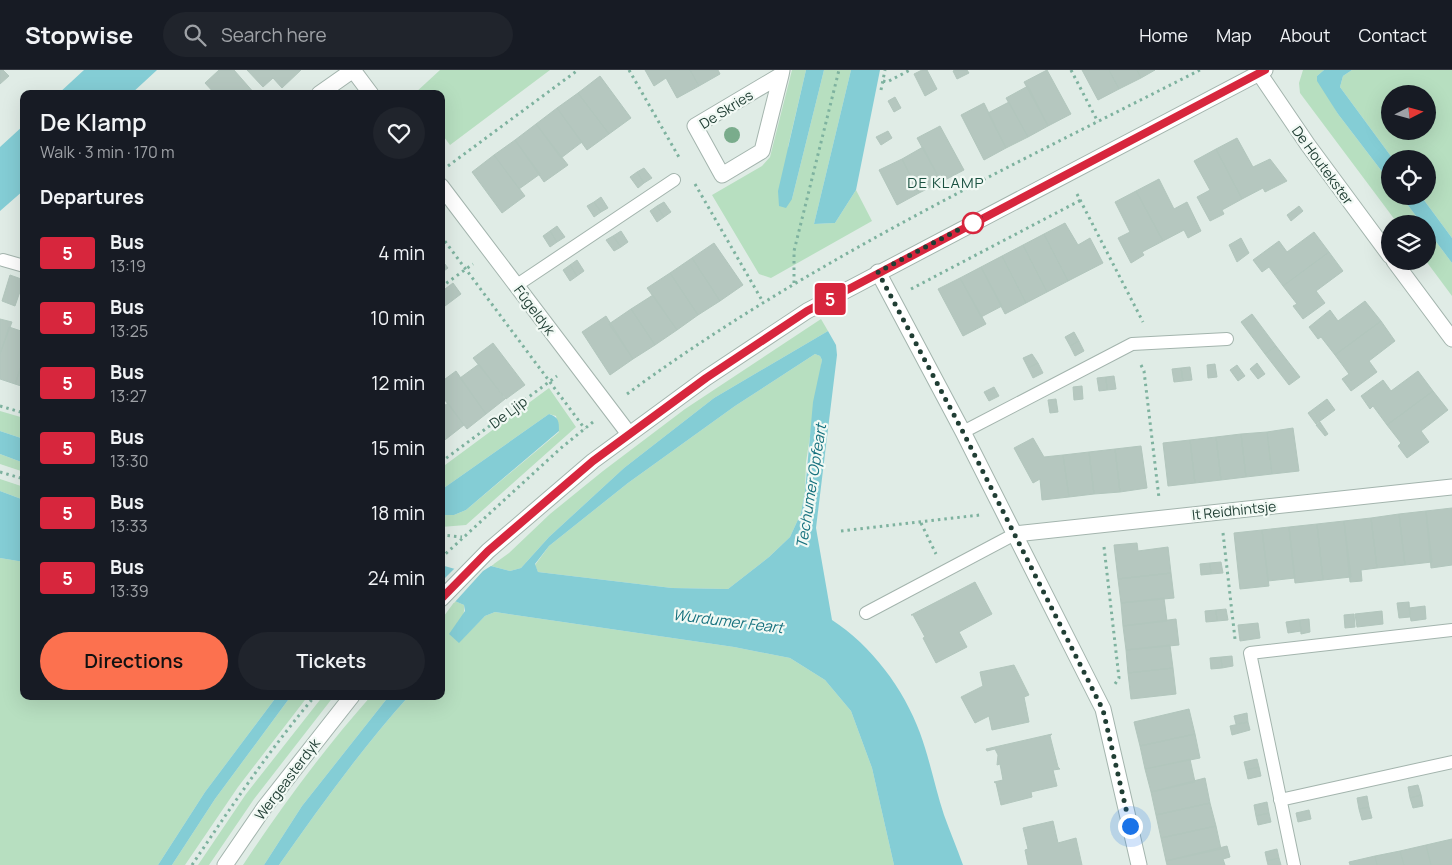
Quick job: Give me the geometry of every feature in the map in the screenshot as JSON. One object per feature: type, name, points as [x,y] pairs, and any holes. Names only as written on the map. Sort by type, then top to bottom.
[{"type":"street","points":[[325,90],[353,70],[368,90]]},
{"type":"street","points":[[445,595],[488,551],[593,461],[706,378],[807,311],[1260,71]]},
{"type":"street","name":"De Houtekster","points":[[1260,71],[1308,145],[1381,244]]},
{"type":"street","name":"De Skries","points":[[782,73],[762,151],[722,174],[695,126],[782,73]]},
{"type":"street","name":"Fûgeldyk","points":[[445,191],[629,434]]},
{"type":"street","points":[[1401,270],[1452,339]]},
{"type":"street","points":[[878,272],[1016,534],[1103,710],[1139,865]]},
{"type":"street","name":"It Reidhintsje","points":[[1016,534],[1452,486]]},
{"type":"street","name":"Wergeasterdyk","points":[[225,865],[264,808],[349,700]]},
{"type":"lane","points":[[517,285],[674,180]]},
{"type":"lane","points":[[3,260],[20,265]]},
{"type":"lane","points":[[963,432],[1132,344],[1227,339]]},
{"type":"lane","points":[[866,613],[1016,534]]},
{"type":"lane","points":[[1294,865],[1250,653],[1452,630]]},
{"type":"lane","points":[[1280,800],[1452,762]]},
{"type":"path","points":[[445,168],[578,70]]},
{"type":"path","points":[[794,284],[794,251],[839,70]]},
{"type":"path","points":[[881,90],[885,70]]},
{"type":"path","points":[[883,81],[887,82],[910,70]]},
{"type":"path","points":[[1071,70],[1098,122]]},
{"type":"path","points":[[1052,146],[1153,343]]},
{"type":"path","points":[[892,299],[1081,200]]},
{"type":"path","points":[[445,241],[585,428]]},
{"type":"path","points":[[445,284],[490,251]]},
{"type":"path","points":[[1132,344],[1144,372],[1161,517]]},
{"type":"path","name":"De Ljip","points":[[445,459],[575,362]]},
{"type":"path","points":[[0,406],[20,412]]},
{"type":"path","points":[[0,472],[20,478]]},
{"type":"path","points":[[1220,511],[1235,641],[1237,648],[1250,653]]},
{"type":"path","points":[[841,531],[1004,512]]},
{"type":"path","points":[[921,523],[945,571]]},
{"type":"path","points":[[1101,524],[1119,678],[1103,710]]},
{"type":"path","points":[[445,535],[462,537],[445,554]]},
{"type":"path","name":"Wergeasterdyk","points":[[192,865],[240,794],[294,721],[312,700]]},
{"type":"green space","points":[[440,70],[550,70],[450,145],[445,138],[445,90],[418,90]]},
{"type":"green space","points":[[792,70],[806,70],[788,147],[792,199],[824,70],[851,70],[814,224],[835,223],[856,190],[872,221],[771,278],[759,274],[712,195],[762,166],[770,157]]},
{"type":"green space","points":[[1303,70],[1324,70],[1317,76],[1338,114],[1381,170],[1381,201],[1300,93],[1299,83]]},
{"type":"green space","points":[[1352,70],[1452,70],[1452,238],[1428,205],[1436,205],[1436,150],[1386,150],[1340,87],[1343,76]]},
{"type":"green space","points":[[1384,205],[1408,205],[1415,215],[1391,215]]},
{"type":"green space","points":[[1436,242],[1452,263],[1452,296],[1433,270],[1436,270]]},
{"type":"green space","points":[[821,319],[828,331],[714,398],[624,468],[549,537],[521,568],[510,571],[491,566],[509,553],[550,514],[603,471],[685,409]]},
{"type":"green space","points":[[815,354],[820,356],[822,360],[806,462],[805,492],[801,513],[790,537],[769,557],[728,589],[672,588],[538,572],[535,565],[549,546],[628,483],[735,406]]},
{"type":"green space","points":[[549,388],[576,427],[466,525],[445,527],[445,515],[454,515],[466,510],[559,432],[556,416],[549,414],[445,487],[445,465]]},
{"type":"green space","points":[[0,411],[20,417],[20,438],[0,431]]},
{"type":"green space","points":[[0,454],[20,462],[20,471],[0,464]]},
{"type":"green space","points":[[0,479],[20,486],[20,498],[0,491]]},
{"type":"green space","points":[[0,558],[20,561],[20,700],[274,700],[205,792],[158,865],[0,865]]},
{"type":"green space","points":[[455,601],[464,605],[459,642],[485,616],[495,612],[734,647],[790,658],[825,680],[851,711],[872,768],[894,865],[279,865],[325,800],[405,700],[445,700],[445,615]]},
{"type":"green space","points":[[288,700],[305,700],[238,787],[185,865],[172,865],[215,799]]},
{"type":"green space","points":[[320,700],[331,700],[254,799],[209,865],[198,865],[246,794]]},
{"type":"green space","points":[[368,700],[386,700],[302,806],[264,865],[243,865],[304,778]]},
{"type":"water","points":[[84,70],[157,70],[135,90],[62,90]]},
{"type":"water","points":[[806,70],[824,70],[792,199],[786,208],[779,206],[778,191]]},
{"type":"water","points":[[851,70],[880,70],[856,190],[835,223],[814,224]]},
{"type":"water","points":[[1324,70],[1352,70],[1343,76],[1340,87],[1386,150],[1381,150],[1381,170],[1338,114],[1317,81],[1317,76]]},
{"type":"water","points":[[20,129],[20,194],[0,211],[0,147]]},
{"type":"water","points":[[1408,205],[1428,205],[1435,215],[1415,215]]},
{"type":"water","points":[[1436,216],[1452,238],[1452,263],[1436,242]]},
{"type":"water","points":[[828,331],[836,345],[837,355],[816,528],[832,620],[873,655],[885,669],[905,700],[920,733],[944,815],[963,865],[894,865],[872,768],[851,711],[825,680],[790,658],[734,647],[495,612],[485,616],[459,643],[449,634],[465,611],[464,605],[445,597],[445,566],[455,569],[491,566],[510,571],[521,568],[549,537],[624,468],[714,398]],"holes":[[[815,354],[820,356],[822,360],[813,402],[805,492],[801,513],[790,537],[769,557],[728,589],[672,588],[538,572],[535,564],[549,546],[628,483],[735,406]]]},
{"type":"water","points":[[549,414],[558,420],[559,431],[466,510],[454,515],[445,515],[445,487]]},
{"type":"water","points":[[0,431],[20,438],[20,462],[0,454]]},
{"type":"water","points":[[0,491],[20,498],[20,561],[0,558]]},
{"type":"water","points":[[274,700],[288,700],[215,799],[172,865],[158,865],[205,792]]},
{"type":"water","points":[[386,700],[405,700],[325,800],[279,865],[264,865],[302,806]]},
{"type":"pier","points":[[494,564],[483,571],[454,603],[445,600],[445,578],[457,566]]},
{"type":"building","points":[[0,70],[3,70],[9,76],[0,84]]},
{"type":"building","points":[[219,70],[234,70],[252,90],[211,90],[205,83]]},
{"type":"building","points":[[247,70],[301,70],[282,88],[273,78],[263,87]]},
{"type":"building","points":[[645,70],[690,70],[699,86],[677,98],[666,78],[654,86]]},
{"type":"building","points":[[690,70],[718,70],[720,74],[699,86]]},
{"type":"building","points":[[927,70],[937,89],[925,96],[914,74]]},
{"type":"building","points":[[967,70],[969,73],[957,79],[953,71]]},
{"type":"building","points":[[1047,70],[1071,114],[1048,126],[1024,82]]},
{"type":"building","points":[[1082,70],[1109,70],[1119,89],[1098,100]]},
{"type":"building","points":[[1109,70],[1137,70],[1141,78],[1119,89]]},
{"type":"building","points":[[1137,70],[1155,70],[1141,78]]},
{"type":"building","points":[[600,76],[631,118],[609,134],[578,93]]},
{"type":"building","points":[[1028,86],[1048,126],[1028,137],[1006,98]]},
{"type":"building","points":[[578,93],[609,134],[587,150],[557,108]]},
{"type":"building","points":[[895,97],[901,108],[894,112],[888,101]]},
{"type":"building","points":[[1009,102],[1028,137],[1006,148],[988,113]]},
{"type":"building","points":[[984,103],[1006,148],[984,160],[961,115]]},
{"type":"building","points":[[557,108],[582,142],[561,158],[536,124]]},
{"type":"building","points":[[536,124],[568,165],[544,182],[515,140]]},
{"type":"building","points":[[940,126],[964,170],[941,182],[917,138]]},
{"type":"building","points":[[888,131],[892,138],[881,145],[876,137]]},
{"type":"building","points":[[1237,138],[1253,167],[1270,159],[1287,181],[1265,192],[1263,188],[1242,199],[1216,149]]},
{"type":"building","points":[[515,140],[540,174],[519,189],[494,155]]},
{"type":"building","points":[[923,147],[941,182],[919,193],[902,159]]},
{"type":"building","points":[[1216,149],[1242,199],[1222,210],[1224,214],[1210,221],[1197,197],[1210,190],[1194,161]]},
{"type":"building","points":[[494,155],[525,196],[502,213],[472,172]]},
{"type":"building","points":[[902,159],[919,193],[897,205],[879,170]]},
{"type":"building","points":[[644,168],[652,178],[644,183],[637,172]]},
{"type":"building","points":[[637,172],[644,183],[638,188],[630,177]]},
{"type":"building","points":[[1159,179],[1174,209],[1187,202],[1201,231],[1188,238],[1184,230],[1163,241],[1136,191]]},
{"type":"building","points":[[1136,191],[1163,241],[1142,252],[1144,255],[1131,263],[1118,238],[1130,232],[1115,202]]},
{"type":"building","points":[[601,197],[608,208],[601,212],[594,202]]},
{"type":"building","points":[[594,202],[601,212],[594,217],[587,206]]},
{"type":"building","points":[[664,202],[671,212],[664,217],[657,206]]},
{"type":"building","points":[[657,206],[664,217],[657,222],[650,211]]},
{"type":"building","points":[[1299,206],[1303,211],[1291,221],[1287,215]]},
{"type":"building","points":[[1065,223],[1078,245],[1090,238],[1103,263],[1068,281],[1044,234]]},
{"type":"building","points":[[557,226],[565,237],[557,242],[550,231]]},
{"type":"building","points":[[550,231],[557,242],[550,247],[543,236]]},
{"type":"building","points":[[621,231],[628,242],[621,247],[613,236]]},
{"type":"building","points":[[1314,232],[1329,252],[1283,286],[1269,267],[1262,272],[1253,260],[1279,241],[1287,252]]},
{"type":"building","points":[[1044,234],[1068,281],[1047,292],[1023,245]]},
{"type":"building","points":[[613,236],[621,247],[614,251],[606,240]]},
{"type":"building","points":[[1241,238],[1249,253],[1237,262],[1229,245]]},
{"type":"building","points":[[714,243],[743,285],[720,301],[692,258]]},
{"type":"building","points":[[1023,245],[1047,292],[1026,303],[1002,256]]},
{"type":"building","points":[[1329,252],[1343,271],[1316,291],[1325,303],[1303,319],[1293,306],[1297,304],[1283,286]]},
{"type":"building","points":[[1002,256],[1026,303],[1005,314],[981,267]]},
{"type":"building","points":[[692,258],[720,301],[698,315],[670,273]]},
{"type":"building","points":[[577,260],[584,271],[577,276],[570,265]]},
{"type":"building","points":[[570,265],[577,276],[570,281],[563,270]]},
{"type":"building","points":[[981,267],[1002,306],[981,317],[960,278]]},
{"type":"building","points":[[670,273],[698,315],[677,330],[647,288]]},
{"type":"building","points":[[10,275],[20,279],[20,292],[15,306],[2,301]]},
{"type":"building","points":[[960,278],[986,324],[963,336],[938,289]]},
{"type":"building","points":[[453,283],[461,294],[445,306],[445,289]]},
{"type":"building","points":[[653,295],[677,330],[655,345],[631,309]]},
{"type":"building","points":[[1365,301],[1381,321],[1335,355],[1321,337],[1318,339],[1309,327],[1330,310],[1338,321]]},
{"type":"building","points":[[631,309],[655,345],[633,359],[609,324]]},
{"type":"building","points":[[1252,314],[1276,346],[1265,354],[1241,322]]},
{"type":"building","points":[[606,316],[633,359],[610,375],[582,332]]},
{"type":"building","points":[[0,319],[12,322],[0,354]]},
{"type":"building","points":[[1381,321],[1395,341],[1369,361],[1377,372],[1351,391],[1342,379],[1349,374],[1335,355]]},
{"type":"building","points":[[9,327],[20,331],[20,370],[15,384],[0,379],[0,354]]},
{"type":"building","points":[[1074,332],[1079,341],[1070,346],[1065,337]]},
{"type":"building","points":[[1079,341],[1084,351],[1075,356],[1070,346]]},
{"type":"building","points":[[493,343],[525,385],[506,399],[473,358]]},
{"type":"building","points":[[1276,346],[1300,377],[1289,385],[1265,354]]},
{"type":"building","points":[[1032,354],[1038,363],[1028,368],[1023,358]]},
{"type":"building","points":[[1038,363],[1043,373],[1033,378],[1028,368]]},
{"type":"building","points":[[1257,363],[1265,374],[1258,379],[1250,369]]},
{"type":"building","points":[[479,364],[505,399],[486,414],[460,378]]},
{"type":"building","points":[[1215,364],[1217,377],[1208,378],[1207,365]]},
{"type":"building","points":[[1237,365],[1245,376],[1238,381],[1230,370]]},
{"type":"building","points":[[1190,367],[1192,380],[1183,381],[1181,368]]},
{"type":"building","points":[[1181,368],[1183,381],[1174,382],[1172,369]]},
{"type":"building","points":[[20,370],[20,386],[15,384]]},
{"type":"building","points":[[456,371],[486,414],[467,429],[445,400],[445,379]]},
{"type":"building","points":[[1418,371],[1433,391],[1387,425],[1373,406],[1370,409],[1361,396],[1383,380],[1391,391]]},
{"type":"building","points":[[1114,376],[1116,389],[1107,390],[1106,377]]},
{"type":"building","points":[[1106,377],[1107,390],[1099,391],[1097,378]]},
{"type":"building","points":[[1082,386],[1083,399],[1074,400],[1073,387]]},
{"type":"building","points":[[994,387],[999,396],[989,401],[984,392]]},
{"type":"building","points":[[1433,391],[1448,410],[1421,431],[1429,442],[1407,458],[1398,446],[1401,443],[1387,425]]},
{"type":"building","points":[[1056,399],[1058,412],[1050,413],[1048,400]]},
{"type":"building","points":[[1327,399],[1335,410],[1316,424],[1308,413]]},
{"type":"building","points":[[448,403],[464,425],[445,440],[445,405]]},
{"type":"building","points":[[1320,422],[1328,434],[1325,436],[1316,425]]},
{"type":"building","points":[[1293,428],[1299,471],[1272,474],[1267,432]]},
{"type":"building","points":[[1267,432],[1272,474],[1246,477],[1241,434]]},
{"type":"building","points":[[1241,434],[1246,477],[1221,480],[1216,437]]},
{"type":"building","points":[[1216,437],[1221,480],[1195,483],[1190,440]]},
{"type":"building","points":[[1033,438],[1044,457],[1063,455],[1069,497],[1042,500],[1040,479],[1033,483],[1014,448]]},
{"type":"building","points":[[1190,440],[1195,483],[1168,486],[1163,443]]},
{"type":"building","points":[[1141,446],[1147,488],[1120,492],[1115,449]]},
{"type":"building","points":[[1115,449],[1120,492],[1094,494],[1089,452]]},
{"type":"building","points":[[1089,452],[1094,494],[1069,497],[1063,455]]},
{"type":"building","points":[[1452,508],[1452,565],[1431,568],[1426,511]]},
{"type":"building","points":[[1426,511],[1432,562],[1405,565],[1399,514]]},
{"type":"building","points":[[1399,514],[1405,565],[1377,568],[1371,518]]},
{"type":"building","points":[[1371,518],[1377,568],[1361,570],[1362,581],[1350,582],[1344,521]]},
{"type":"building","points":[[1344,521],[1351,577],[1323,580],[1317,524]]},
{"type":"building","points":[[1317,524],[1323,580],[1295,583],[1289,527]]},
{"type":"building","points":[[1289,527],[1295,578],[1268,581],[1262,530]]},
{"type":"building","points":[[1262,530],[1269,586],[1240,589],[1234,533]]},
{"type":"building","points":[[1137,543],[1138,551],[1168,547],[1171,573],[1118,579],[1114,545]]},
{"type":"building","points":[[1221,562],[1223,573],[1211,574],[1210,563]]},
{"type":"building","points":[[1210,563],[1211,574],[1201,575],[1200,564]]},
{"type":"building","points":[[1171,573],[1174,598],[1121,603],[1118,579]]},
{"type":"building","points":[[975,582],[992,614],[959,632],[967,647],[936,663],[923,638],[925,637],[913,615],[911,615]]},
{"type":"building","points":[[1164,598],[1167,621],[1123,626],[1121,603]]},
{"type":"building","points":[[1409,602],[1410,617],[1399,618],[1397,603]]},
{"type":"building","points":[[1425,606],[1426,619],[1411,621],[1409,608]]},
{"type":"building","points":[[1226,609],[1228,620],[1217,621],[1216,610]]},
{"type":"building","points":[[1216,610],[1217,621],[1206,622],[1205,611]]},
{"type":"building","points":[[1382,611],[1383,624],[1357,627],[1355,614]]},
{"type":"building","points":[[1354,614],[1355,627],[1345,628],[1344,615]]},
{"type":"building","points":[[1176,619],[1179,645],[1126,650],[1123,626]]},
{"type":"building","points":[[1309,619],[1310,632],[1301,634],[1300,620]]},
{"type":"building","points":[[1300,620],[1301,631],[1288,633],[1286,622]]},
{"type":"building","points":[[1258,623],[1260,638],[1240,641],[1238,625]]},
{"type":"building","points":[[1170,645],[1173,668],[1128,673],[1126,650]]},
{"type":"building","points":[[1232,656],[1233,666],[1222,668],[1221,657]]},
{"type":"building","points":[[1221,657],[1222,668],[1211,669],[1210,658]]},
{"type":"building","points":[[1014,665],[1029,695],[1024,697],[1029,722],[992,730],[989,716],[975,723],[961,697],[983,686],[980,672]]},
{"type":"building","points":[[1173,668],[1176,694],[1131,699],[1128,673]]},
{"type":"building","points":[[1189,709],[1195,734],[1140,746],[1134,722]]},
{"type":"building","points":[[1247,713],[1248,722],[1236,724],[1234,716]]},
{"type":"building","points":[[1248,722],[1250,730],[1232,735],[1230,726]]},
{"type":"building","points":[[1052,734],[1050,736],[1060,769],[1053,770],[1057,786],[1031,792],[1032,797],[1001,805],[996,783],[994,782],[1003,780],[1000,764],[997,765],[998,755],[995,749],[987,751],[986,749]]},
{"type":"building","points":[[1195,734],[1200,758],[1145,769],[1140,746]]},
{"type":"building","points":[[1190,759],[1195,782],[1151,792],[1145,769]]},
{"type":"building","points":[[1257,759],[1259,767],[1246,770],[1244,762]]},
{"type":"building","points":[[1259,767],[1261,776],[1248,779],[1246,770]]},
{"type":"building","points":[[1205,778],[1210,803],[1156,815],[1151,792]]},
{"type":"building","points":[[1418,785],[1421,795],[1410,798],[1408,787]]},
{"type":"building","points":[[1421,795],[1423,806],[1413,808],[1410,798]]},
{"type":"building","points":[[1367,796],[1369,807],[1359,809],[1357,798]]},
{"type":"building","points":[[1267,802],[1269,813],[1256,816],[1254,805]]},
{"type":"building","points":[[1210,803],[1216,826],[1161,838],[1156,815]]},
{"type":"building","points":[[1369,807],[1372,818],[1362,820],[1359,809]]},
{"type":"building","points":[[1309,810],[1311,819],[1298,822],[1296,813]]},
{"type":"building","points":[[1269,813],[1271,822],[1258,825],[1256,816]]},
{"type":"building","points":[[1053,821],[1058,843],[1076,838],[1082,865],[1028,865],[1025,850],[1028,849],[1023,828]]},
{"type":"building","points":[[1216,826],[1221,849],[1166,861],[1161,838]]},
{"type":"building","points":[[1452,839],[1452,865],[1431,865],[1426,845]]},
{"type":"building","points":[[1426,845],[1431,865],[1404,865],[1400,851]]},
{"type":"building","points":[[1227,846],[1230,857],[1223,859],[1225,865],[1167,865],[1166,861]]},
{"type":"building","points":[[1277,849],[1279,858],[1267,861],[1265,852]]},
{"type":"building","points":[[1400,851],[1404,865],[1377,865],[1375,856]]},
{"type":"building","points":[[1375,856],[1377,865],[1350,865],[1349,862]]},
{"type":"building","points":[[1279,858],[1281,865],[1268,865],[1267,861]]},
{"type":"bus line","name":"5","points":[[445,595],[488,551],[593,461],[706,378],[807,311],[1265,70]]},
{"type":"district","name":"DE KLAMP","points":[[946,182]]},
{"type":"route","points":[[973,223],[981,218],[878,272],[1016,534],[1103,710],[1130,826]]},
{"type":"water label","name":"Techumer Opfeart","points":[[811,486]]},
{"type":"water label","name":"Wurdumer Feart","points":[[728,621]]}]
